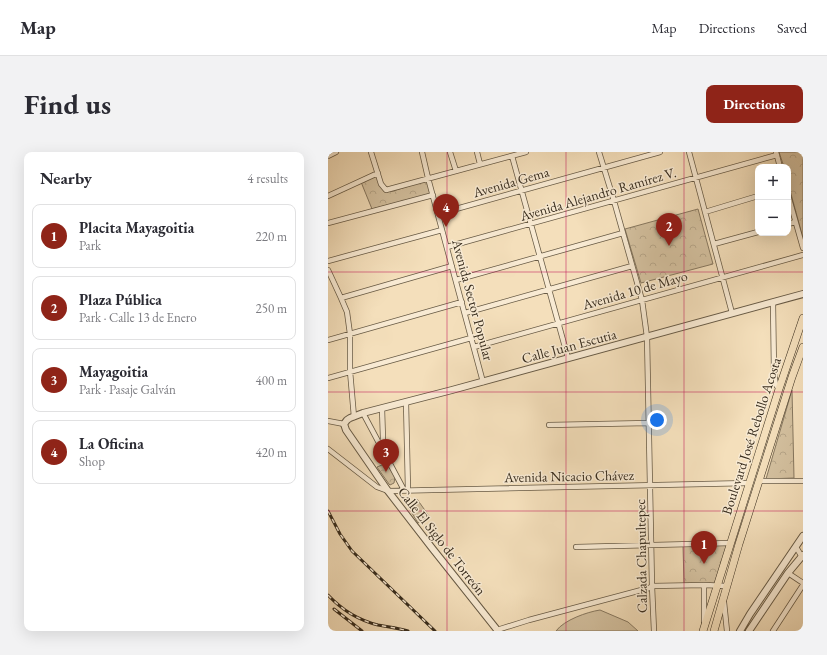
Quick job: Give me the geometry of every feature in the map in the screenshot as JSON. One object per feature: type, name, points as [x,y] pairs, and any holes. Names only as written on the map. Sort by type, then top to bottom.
[{"type":"main road","name":"Boulevard José Rebollo Acosta","points":[[704,630],[779,389],[803,318]]},
{"type":"main road","name":"Boulevard José Rebollo Acosta","points":[[714,631],[746,520],[803,347]]},
{"type":"main road","points":[[746,520],[746,513],[753,490],[750,483]]},
{"type":"street","points":[[328,156],[336,152]]},
{"type":"street","points":[[371,152],[381,184],[386,190],[509,155],[526,152]]},
{"type":"street","name":"Avenida Sector Popular","points":[[422,152],[483,382]]},
{"type":"street","points":[[450,152],[456,171]]},
{"type":"street","points":[[477,152],[480,164]]},
{"type":"street","name":"Calzada Chapultepec","points":[[600,152],[642,300],[647,337],[654,631]]},
{"type":"street","name":"Avenida Gema","points":[[438,214],[660,152]]},
{"type":"street","points":[[689,152],[732,313]]},
{"type":"street","points":[[777,154],[779,164]]},
{"type":"street","name":"Avenida Alejandro Ramírez V.","points":[[447,247],[777,154]]},
{"type":"street","points":[[509,155],[522,190],[539,257],[568,358]]},
{"type":"street","points":[[328,196],[378,173]]},
{"type":"street","points":[[328,223],[433,195]]},
{"type":"street","points":[[705,212],[755,197]]},
{"type":"street","points":[[789,200],[803,248]]},
{"type":"street","points":[[791,223],[795,222]]},
{"type":"street","points":[[328,261],[442,230]]},
{"type":"street","points":[[456,280],[623,233]]},
{"type":"street","points":[[714,244],[755,233]]},
{"type":"street","name":"Avenida 10 de Mayo","points":[[474,347],[803,255]]},
{"type":"street","points":[[342,298],[452,266]]},
{"type":"street","points":[[465,313],[632,266]]},
{"type":"street","points":[[328,270],[342,298],[347,312],[350,334],[350,371],[354,417]]},
{"type":"street","name":"Calle Juan Escutia","points":[[344,424],[347,420],[363,413],[483,382],[803,294]]},
{"type":"street","points":[[328,340],[462,302]]},
{"type":"street","points":[[773,302],[774,373],[776,385],[779,389]]},
{"type":"street","points":[[328,378],[472,338]]},
{"type":"street","points":[[406,402],[406,490]]},
{"type":"street","points":[[381,447],[383,439],[382,408]]},
{"type":"street","points":[[363,413],[406,490]]},
{"type":"street","points":[[328,422],[344,424]]},
{"type":"street","points":[[549,425],[649,423]]},
{"type":"street","name":"Calle El Siglo de Torreón","points":[[344,424],[346,430],[388,491],[498,630]]},
{"type":"street","points":[[328,449],[371,482],[388,491]]},
{"type":"street","points":[[371,482],[380,478]]},
{"type":"street","points":[[759,481],[803,481]]},
{"type":"street","name":"Avenida Nicacio Chávez","points":[[388,491],[750,483]]},
{"type":"street","points":[[740,631],[803,536]]},
{"type":"street","points":[[576,547],[731,543]]},
{"type":"street","points":[[749,631],[788,573],[802,556],[796,547]]},
{"type":"street","points":[[773,631],[803,584],[788,573]]},
{"type":"street","points":[[704,585],[704,630]]},
{"type":"street","points":[[498,630],[546,615],[652,586],[727,586]]},
{"type":"street","points":[[724,598],[727,631]]},
{"type":"green space","points":[[779,152],[803,152],[803,238],[791,194],[791,164],[783,164]]},
{"type":"green space","points":[[378,174],[380,184],[389,191],[428,180],[431,194],[372,209],[361,182]]},
{"type":"green space","points":[[698,209],[713,264],[641,283],[625,229]]},
{"type":"green space","points":[[792,390],[794,478],[766,479]]},
{"type":"green space","points":[[387,463],[395,477],[394,483],[390,485],[377,467]]},
{"type":"green space","points":[[417,499],[429,516],[418,523],[407,505]]},
{"type":"green space","points":[[730,544],[717,584],[684,584],[683,545]]},
{"type":"green space","points":[[600,610],[628,622],[638,631],[556,631],[564,623],[576,617]]},
{"type":"railway","points":[[328,511],[340,534],[352,551],[435,631]]},
{"type":"railway","points":[[328,595],[345,610],[357,617],[378,625],[408,631]]},
{"type":"railway","points":[[334,609],[362,631]]},
{"type":"place","name":"La Oficina","points":[[446,227]]},
{"type":"place","name":"Plaza Pública","points":[[669,246]]},
{"type":"place","name":"Mayagoitia","points":[[386,472]]},
{"type":"place","name":"Placita Mayagoitia","points":[[704,564]]}]
